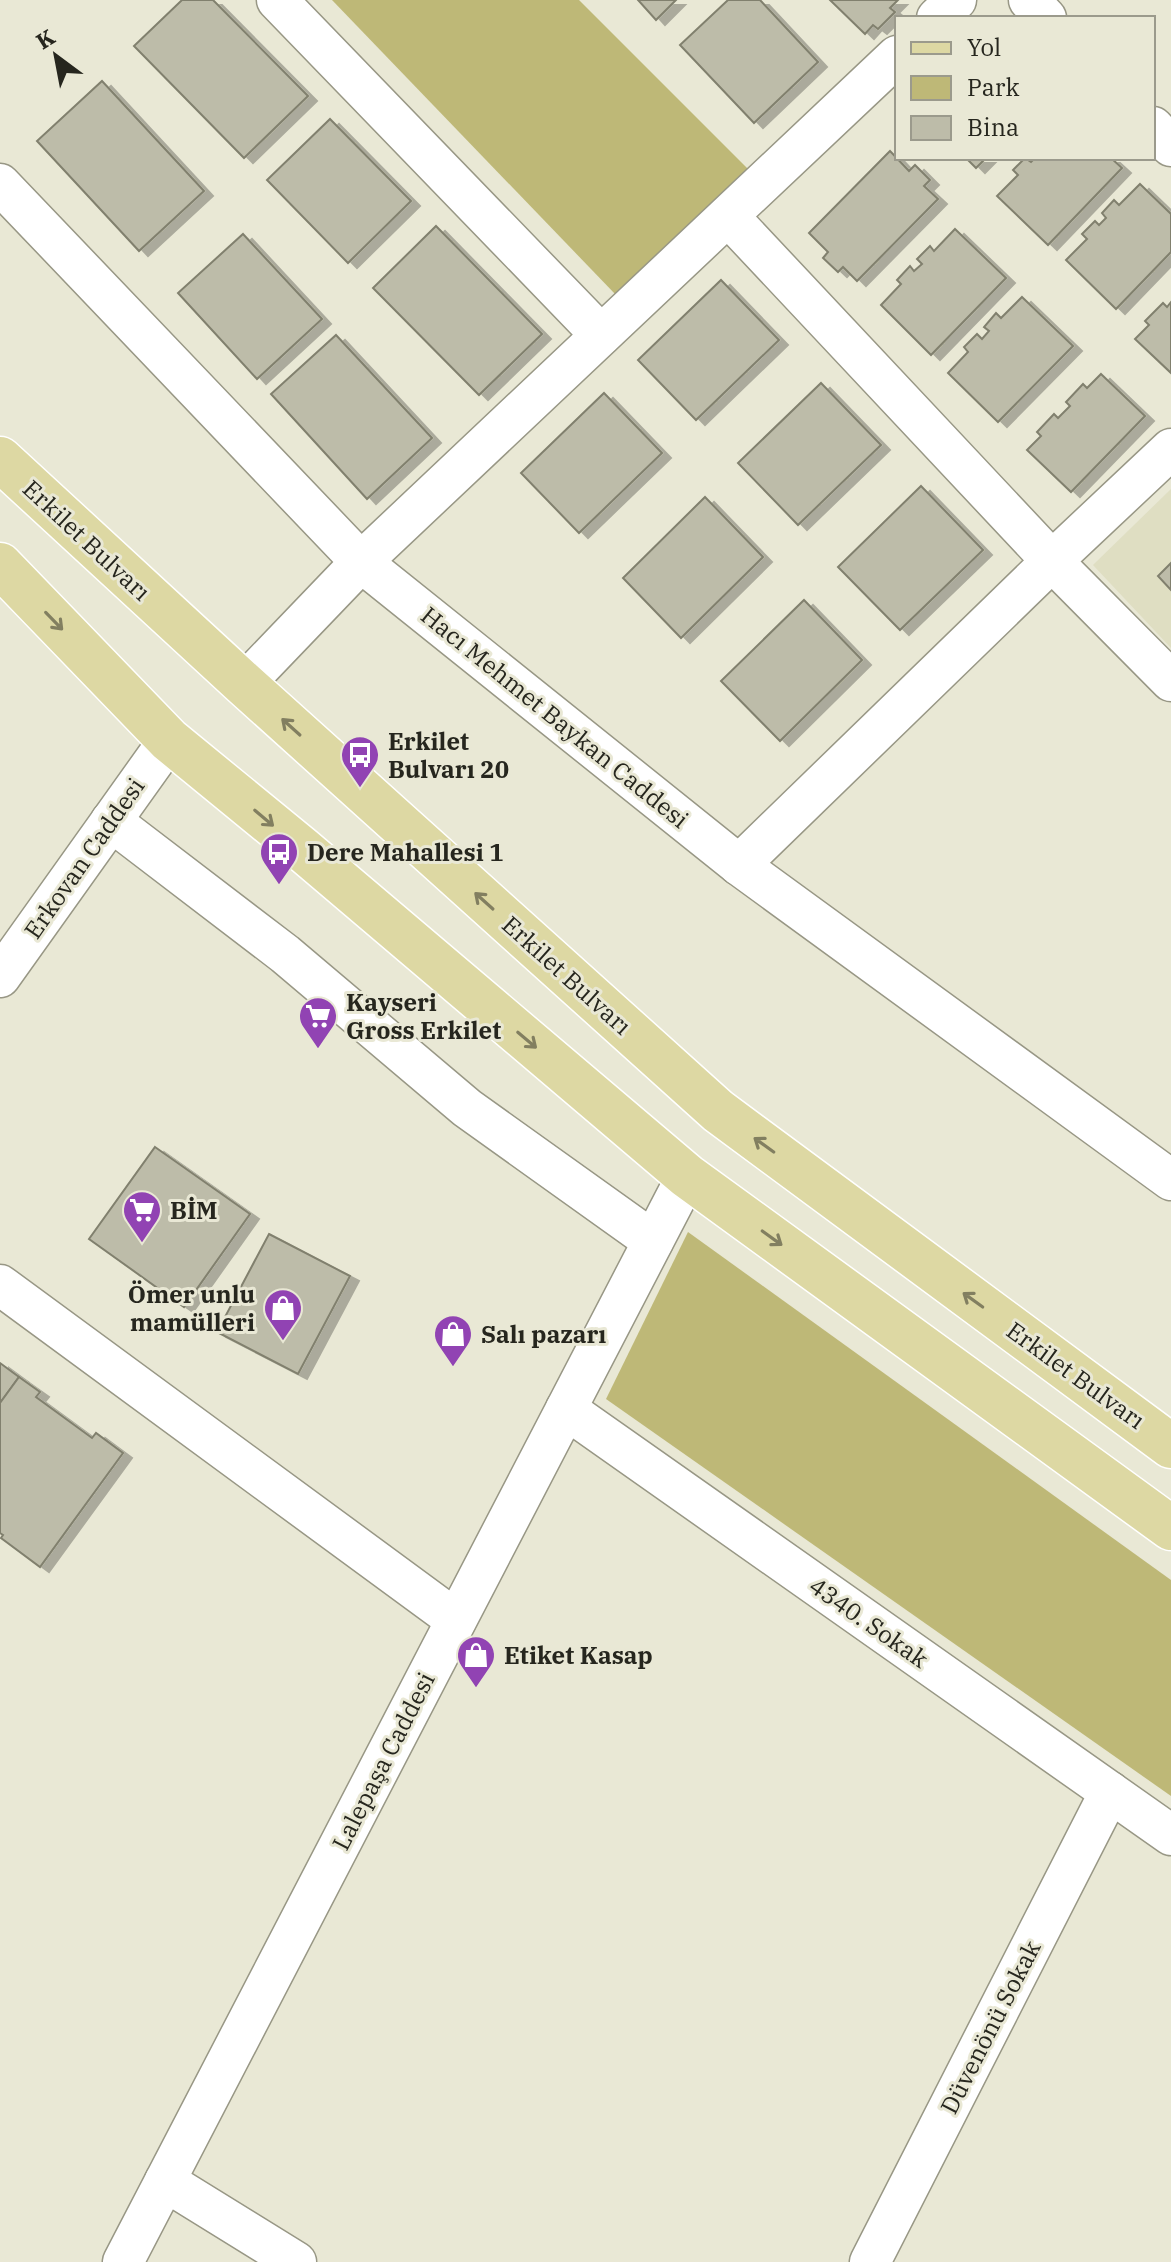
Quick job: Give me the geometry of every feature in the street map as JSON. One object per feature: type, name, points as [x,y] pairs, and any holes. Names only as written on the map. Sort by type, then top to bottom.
[{"type":"main road","name":"Erkilet Bulvarı","points":[[0,459],[244,684],[718,1111],[1171,1446]]},
{"type":"main road","points":[[4,572],[169,740],[687,1176],[1171,1528]]},
{"type":"street","points":[[277,0],[601,335]]},
{"type":"street","points":[[939,16],[956,0]]},
{"type":"street","points":[[1029,0],[1044,16]]},
{"type":"street","points":[[244,684],[361,562],[895,58]]},
{"type":"street","points":[[1155,129],[1171,146]]},
{"type":"street","name":"Hacı Mehmet Baykan Caddesi","points":[[0,184],[361,562],[739,865],[1171,1180]]},
{"type":"street","points":[[728,216],[1052,561],[1171,681]]},
{"type":"street","points":[[739,865],[1171,449]]},
{"type":"street","name":"Erkovan Caddesi","points":[[0,977],[169,740]]},
{"type":"street","points":[[111,821],[285,954],[467,1108],[653,1241]]},
{"type":"street","name":"Lalepaşa Caddesi","points":[[123,2262],[687,1176]]},
{"type":"street","points":[[0,1285],[456,1620]]},
{"type":"street","name":"4340. Sokak","points":[[566,1409],[1171,1835]]},
{"type":"street","name":"Düvenönü Sokak","points":[[870,2262],[1110,1792]]},
{"type":"street","points":[[165,2181],[296,2262]]},
{"type":"shaded area","points":[[1171,489],[1171,648],[1093,565]]},
{"type":"green space","points":[[332,0],[579,0],[748,169],[616,295]]},
{"type":"green space","points":[[688,1232],[1171,1580],[1171,1796],[606,1399]]},
{"type":"building","points":[[182,0],[213,0],[308,96],[244,158],[134,46]]},
{"type":"building","points":[[638,0],[676,0],[656,20]]},
{"type":"building","points":[[728,0],[760,0],[818,62],[754,123],[680,45]]},
{"type":"building","points":[[830,0],[898,0],[890,8],[895,12],[878,29],[873,25],[865,34]]},
{"type":"building","points":[[102,81],[204,191],[139,251],[37,141]]},
{"type":"building","points":[[330,119],[411,201],[348,263],[267,180]]},
{"type":"building","points":[[890,151],[895,160],[909,171],[915,165],[930,180],[924,186],[938,199],[857,281],[843,267],[838,272],[823,258],[828,252],[809,233]]},
{"type":"building","points":[[968,160],[984,160],[976,168]]},
{"type":"building","points":[[1023,160],[1113,160],[1122,168],[1048,245],[997,196],[1018,175],[1013,170]]},
{"type":"building","points":[[1140,184],[1171,214],[1171,252],[1116,309],[1066,260],[1087,239],[1082,234],[1095,221],[1099,225],[1106,218],[1102,213],[1114,200],[1119,205]]},
{"type":"building","points":[[436,226],[542,334],[479,395],[373,288]]},
{"type":"building","points":[[955,229],[1006,278],[931,355],[881,305],[901,284],[897,280],[910,266],[914,271],[922,264],[917,259],[930,246],[934,251]]},
{"type":"building","points":[[243,234],[322,319],[257,379],[178,293]]},
{"type":"building","points":[[721,280],[779,340],[696,420],[638,360]]},
{"type":"building","points":[[1022,297],[1073,346],[998,422],[948,373],[968,352],[964,347],[977,334],[982,339],[989,331],[984,327],[996,313],[1001,318]]},
{"type":"building","points":[[1171,302],[1171,373],[1135,339],[1149,325],[1145,321],[1163,303],[1167,307]]},
{"type":"building","points":[[336,335],[432,438],[367,499],[271,394]]},
{"type":"building","points":[[1101,374],[1145,416],[1071,492],[1027,450],[1041,436],[1037,432],[1054,414],[1058,418],[1070,406],[1066,402],[1083,384],[1087,388]]},
{"type":"building","points":[[821,383],[881,445],[798,525],[738,463]]},
{"type":"building","points":[[604,393],[662,453],[579,533],[521,473]]},
{"type":"building","points":[[921,486],[983,550],[900,630],[838,567]]},
{"type":"building","points":[[705,497],[763,557],[681,638],[623,578]]},
{"type":"building","points":[[1171,563],[1171,590],[1158,576]]},
{"type":"building","points":[[804,600],[862,660],[780,741],[721,681]]},
{"type":"building","points":[[155,1147],[250,1214],[184,1307],[89,1239]]},
{"type":"building","points":[[269,1234],[350,1276],[298,1374],[217,1332]]},
{"type":"building","points":[[0,1363],[19,1377],[0,1403]]},
{"type":"building","points":[[19,1377],[40,1392],[36,1397],[92,1438],[96,1433],[123,1453],[40,1567],[1,1538],[3,1535],[0,1533],[0,1403]]},
{"type":"place","name":"Erkilet Bulvarı 20","points":[[360,789]]},
{"type":"place","name":"Dere Mahallesi 1","points":[[279,886]]},
{"type":"place","name":"Kayseri Gross Erkilet","points":[[318,1050]]},
{"type":"place","name":"BİM","points":[[142,1244]]},
{"type":"place","name":"Ömer unlu mamülleri","points":[[283,1342]]},
{"type":"place","name":"Salı pazarı","points":[[453,1368]]},
{"type":"place","name":"Etiket Kasap","points":[[476,1689]]}]
